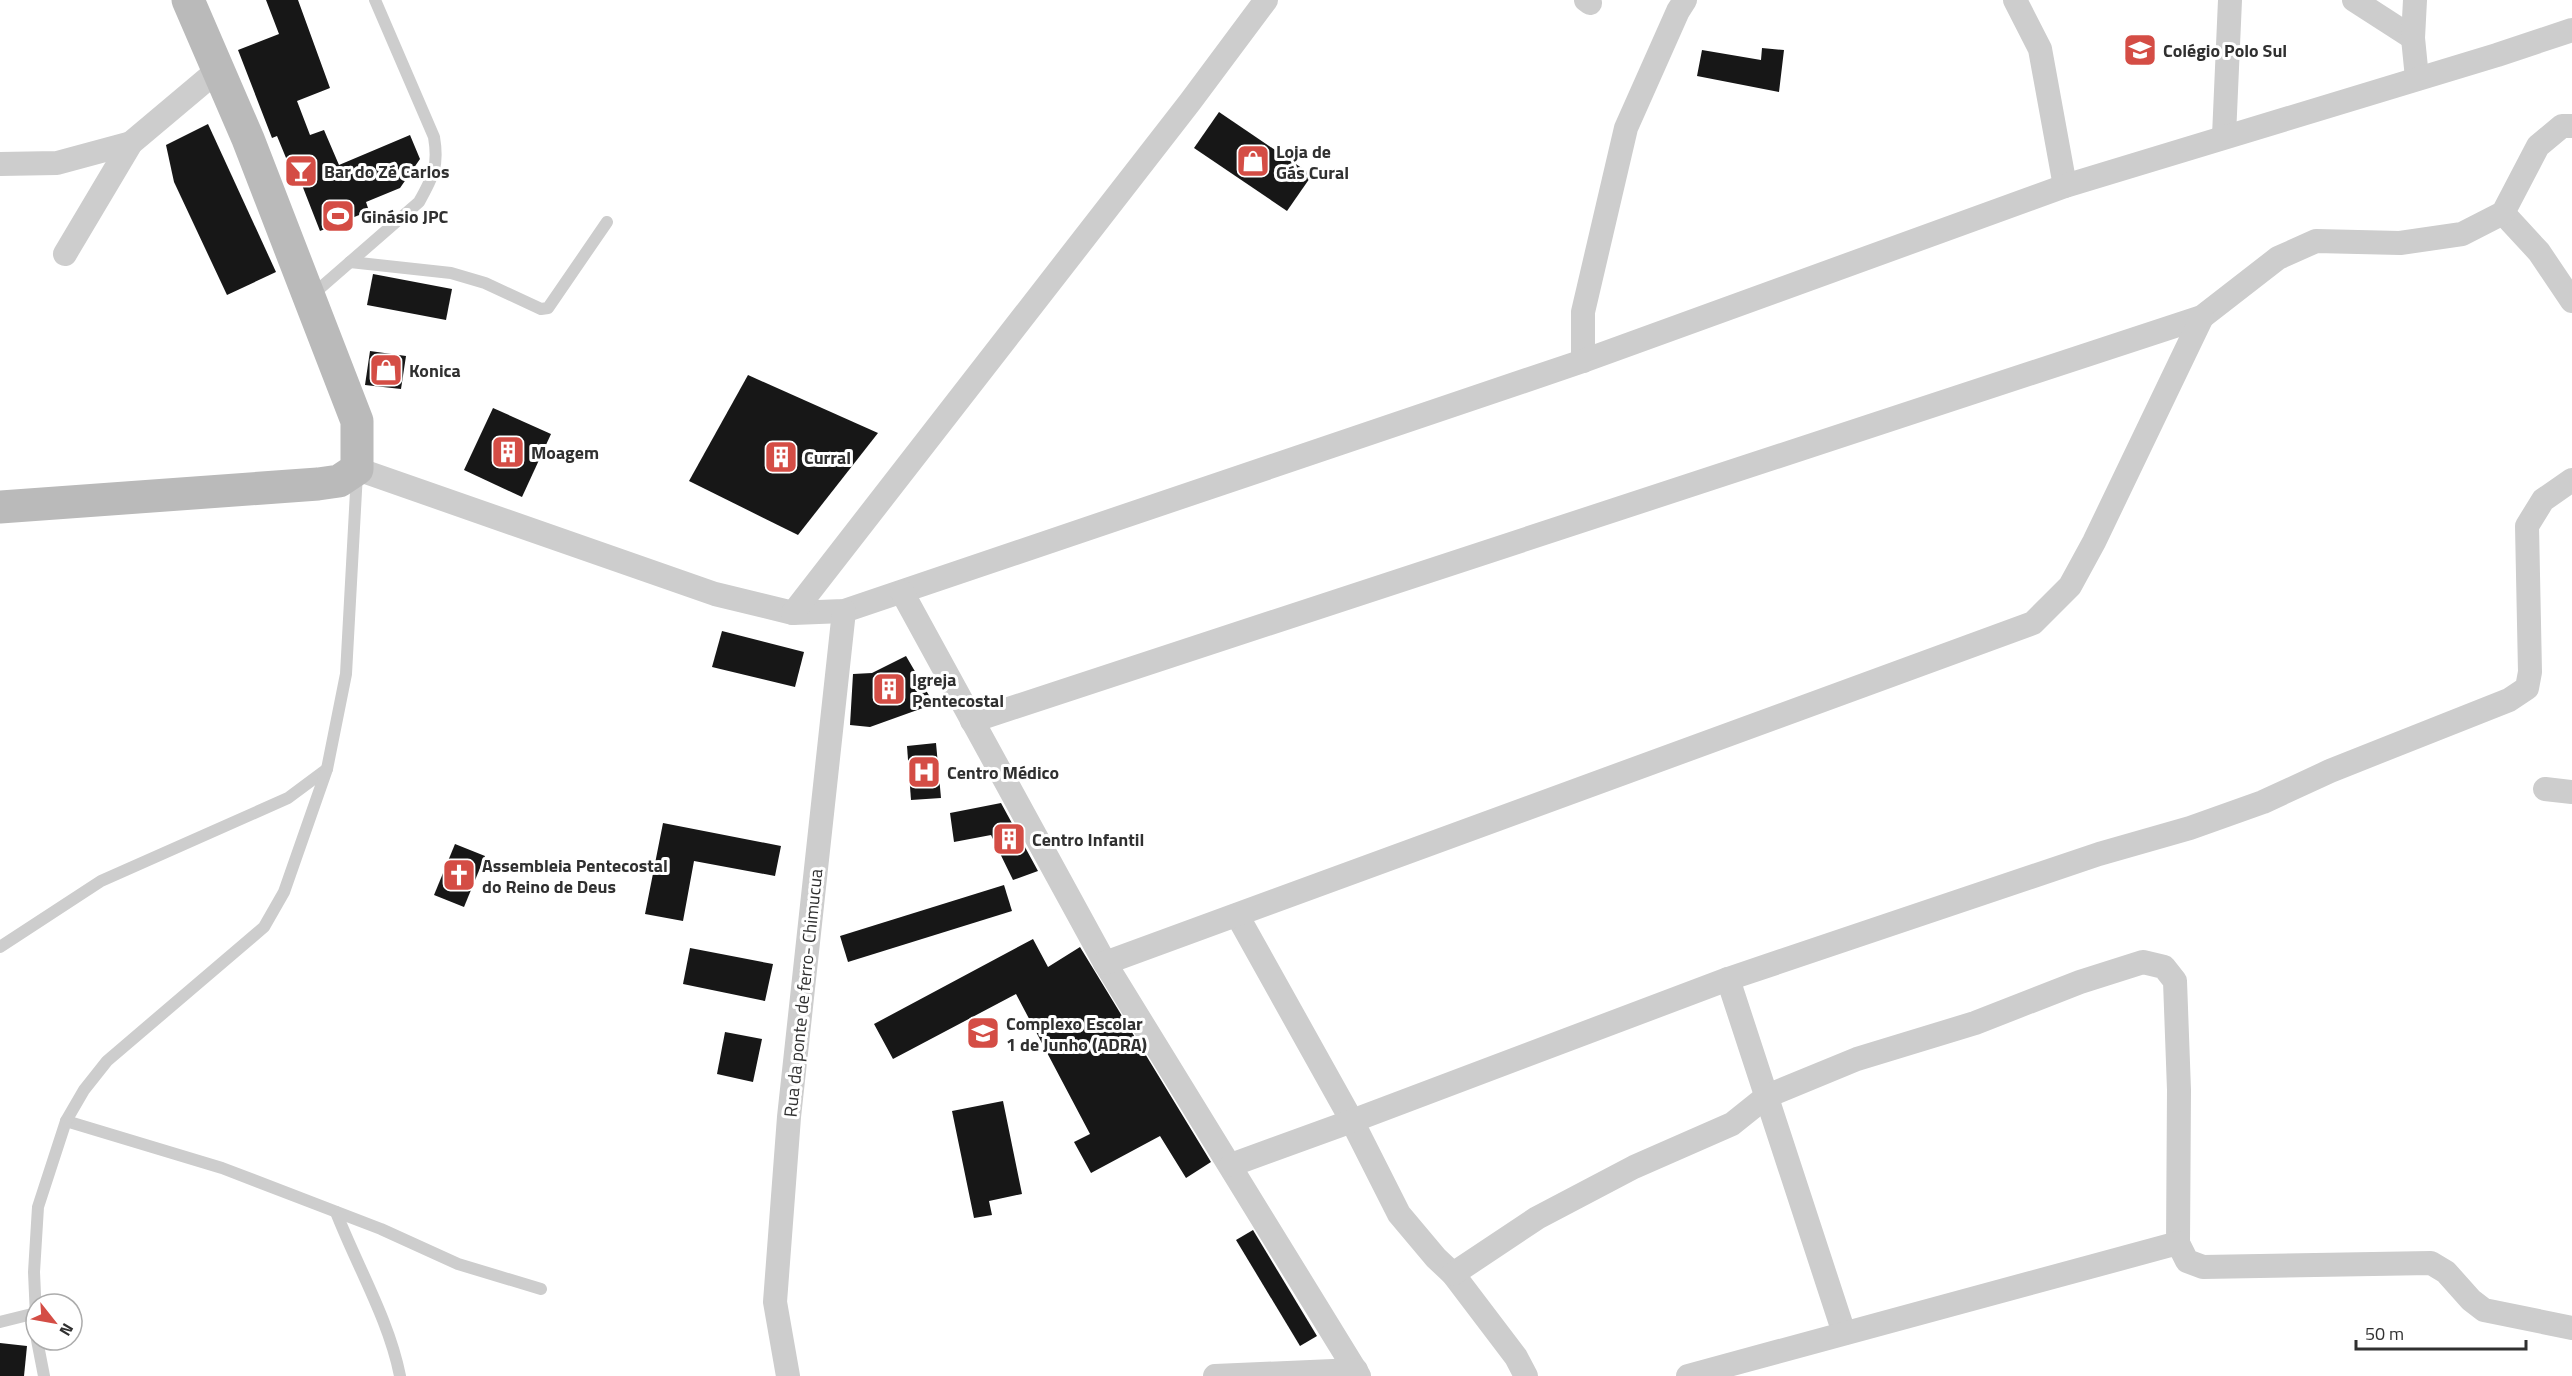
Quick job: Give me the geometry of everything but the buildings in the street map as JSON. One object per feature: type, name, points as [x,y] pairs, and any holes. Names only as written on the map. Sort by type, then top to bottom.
[{"type":"main road","points":[[0,507],[318,484],[339,481],[357,469],[357,421],[219,69],[188,0]]},
{"type":"street","points":[[793,613],[1190,102],[1266,0]]},
{"type":"street","points":[[1583,361],[1583,312],[1626,128],[1685,0]]},
{"type":"street","points":[[2015,0],[2040,50],[2065,186]]},
{"type":"street","points":[[2224,136],[2230,0]]},
{"type":"street","points":[[2354,0],[2413,38]]},
{"type":"street","points":[[2415,0],[2413,38],[2417,78]]},
{"type":"street","points":[[357,469],[715,594],[793,613],[844,610],[1583,361],[2065,186],[2497,55],[2572,30]]},
{"type":"street","points":[[65,254],[131,143],[219,69]]},
{"type":"street","points":[[972,722],[2202,317],[2278,258],[2316,241],[2400,243],[2462,234],[2503,213],[2538,146],[2562,126],[2572,126]]},
{"type":"street","points":[[0,164],[57,164],[131,143]]},
{"type":"street","points":[[2503,213],[2539,252],[2572,301]]},
{"type":"street","points":[[1105,963],[2033,623],[2070,586],[2075,577],[2202,317]]},
{"type":"street","points":[[1231,1165],[1728,979],[2099,854],[2190,828],[2263,802],[2330,771],[2509,700],[2527,688],[2530,672],[2527,526],[2543,500],[2572,480]]},
{"type":"street","points":[[902,592],[1105,963],[1358,1373]]},
{"type":"street","name":"Rua da ponte de ferro- Chimucua","points":[[788,1376],[775,1302],[789,1117],[844,610]]},
{"type":"street","points":[[2545,789],[2572,792]]},
{"type":"street","points":[[1237,915],[1352,1121],[1399,1214],[1436,1258],[1453,1274],[1516,1357],[1526,1376]]},
{"type":"street","points":[[1453,1274],[1537,1218],[1634,1167],[1732,1124],[1767,1096],[1857,1059],[1975,1023],[2080,982],[2143,962],[2164,967],[2175,981],[2179,1090],[2178,1243],[2187,1262],[2203,1268],[2430,1263],[2446,1272],[2471,1300],[2484,1310],[2572,1328]]},
{"type":"street","points":[[1728,979],[1844,1333]]},
{"type":"street","points":[[1688,1376],[1737,1369],[1844,1333],[2178,1243]]},
{"type":"street","points":[[1215,1376],[1358,1373]]},
{"type":"lane","points":[[310,297],[419,202],[431,182],[438,157],[435,137],[375,0]]},
{"type":"lane","points":[[351,262],[451,273],[485,283],[541,309],[548,308],[607,222]]},
{"type":"lane","points":[[35,1292],[38,1207],[66,1121],[84,1090],[106,1061],[264,927],[284,892],[327,769],[346,674],[357,469]]},
{"type":"lane","points":[[0,947],[101,882],[288,798],[327,769]]},
{"type":"lane","points":[[66,1121],[222,1168],[381,1229],[458,1264],[541,1289]]},
{"type":"lane","points":[[336,1212],[353,1257],[373,1296],[396,1358],[400,1376]]},
{"type":"lane","points":[[0,1322],[24,1317]]},
{"type":"lane","points":[[39,1352],[44,1376]]},
{"type":"place","name":"Colégio Polo Sul","points":[[2140,50]]},
{"type":"place","name":"Loja de Gás Cural","points":[[1253,161]]},
{"type":"place","name":"Bar do Zé Carlos","points":[[301,171]]},
{"type":"place","name":"Ginásio JPC","points":[[338,216]]},
{"type":"place","name":"Konica","points":[[386,370]]},
{"type":"place","name":"Moagem","points":[[508,452]]},
{"type":"place","name":"Curral","points":[[781,457]]},
{"type":"place","name":"Igreja Pentecostal","points":[[889,689]]},
{"type":"place","name":"Centro Médico","points":[[924,772]]},
{"type":"place","name":"Centro Infantil","points":[[1009,839]]},
{"type":"place","name":"Assembleia Pentecostal do Reino de Deus","points":[[459,875]]},
{"type":"place","name":"Complexo Escolar 1 de Junho (ADRA)","points":[[983,1033]]}]
